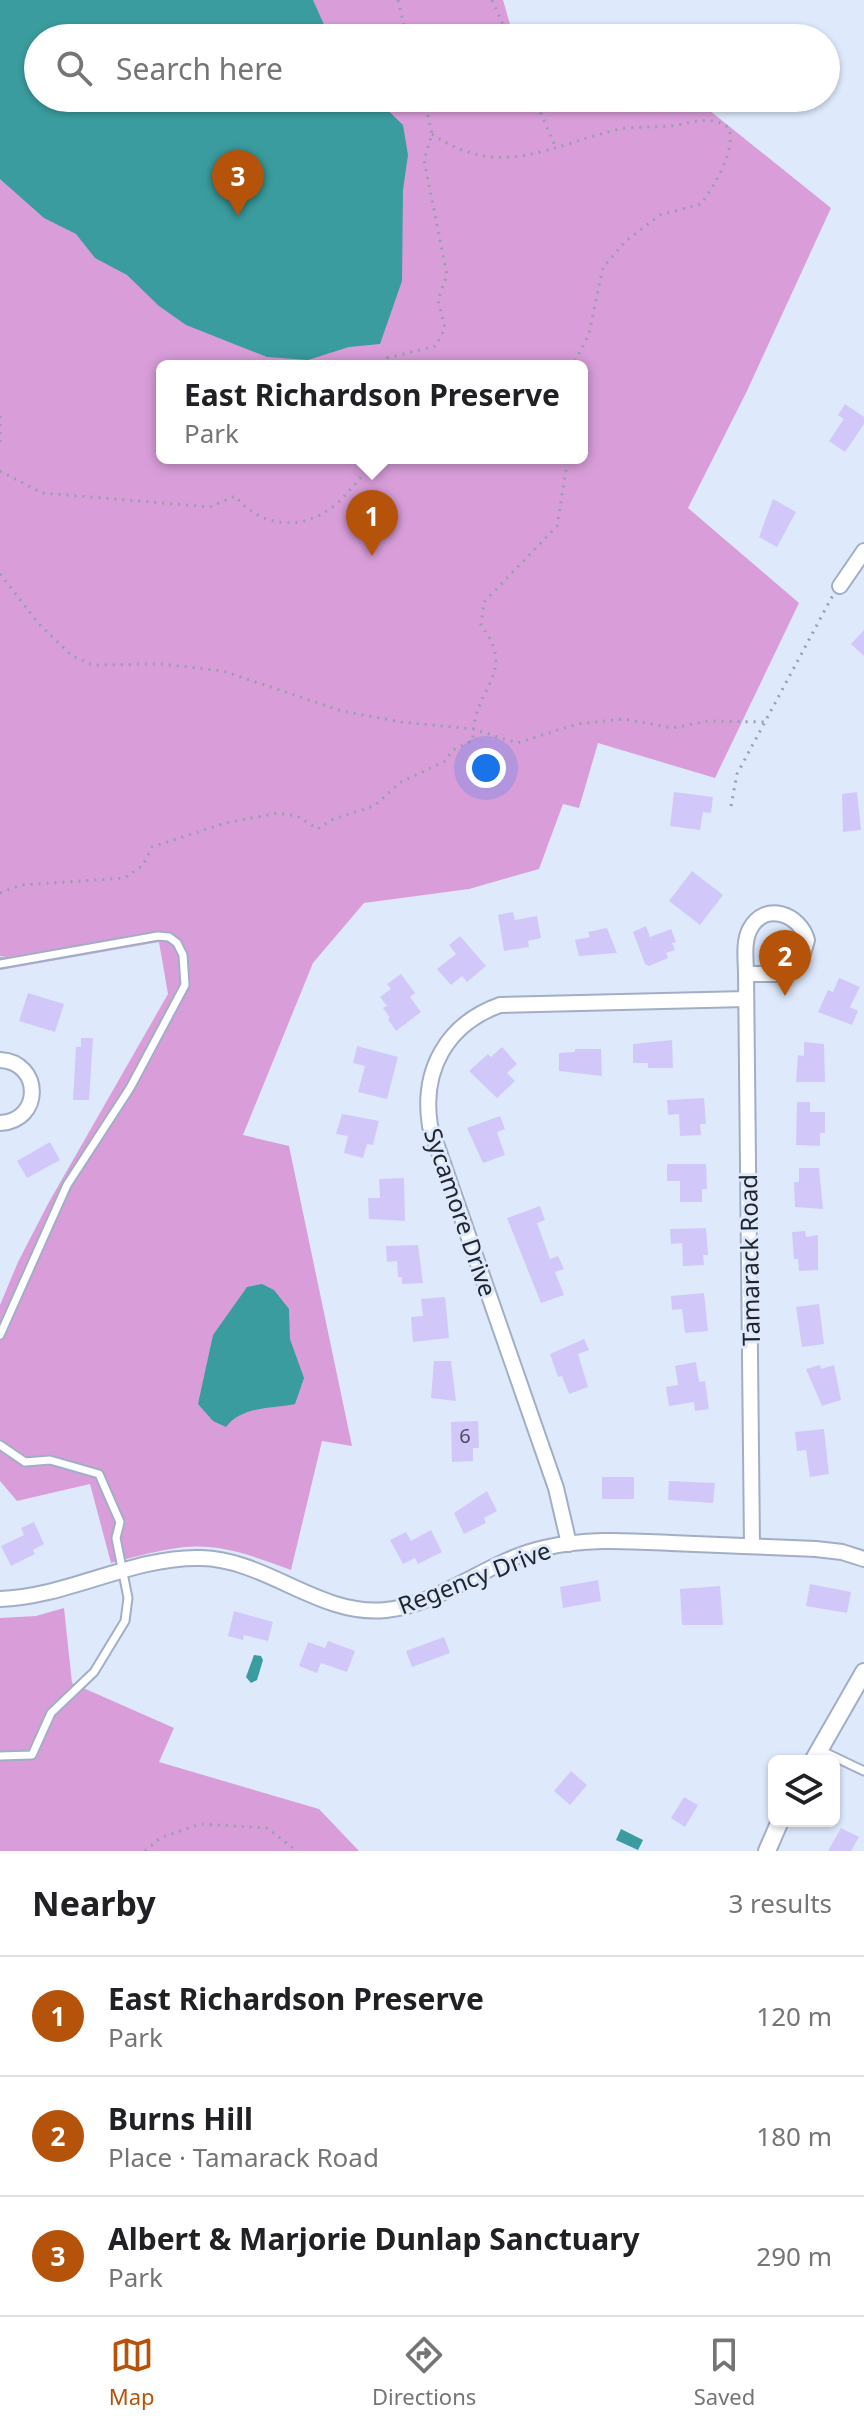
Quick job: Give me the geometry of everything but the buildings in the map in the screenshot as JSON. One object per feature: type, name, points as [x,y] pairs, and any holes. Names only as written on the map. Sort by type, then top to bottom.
[{"type":"street","points":[[840,586],[864,551]]},
{"type":"street","name":"Tamarack Road","points":[[746,974],[784,974],[800,964],[807,940],[799,923],[776,913],[753,925],[746,942],[746,974],[746,999],[752,1546]]},
{"type":"street","name":"Sycamore Drive","points":[[569,1544],[553,1478],[430,1126],[427,1098],[432,1070],[453,1034],[474,1016],[500,1005],[746,999]]},
{"type":"street","points":[[0,1060],[20,1065],[29,1075],[33,1088],[32,1102],[24,1113],[0,1123]]},
{"type":"street","name":"Regency Drive","points":[[0,1599],[30,1596],[171,1560],[213,1558],[351,1608],[387,1610],[421,1600],[522,1554],[569,1544],[619,1541],[752,1546],[830,1550],[864,1559]]},
{"type":"street","points":[[816,1755],[864,1672]]},
{"type":"street","points":[[767,1851],[777,1827]]},
{"type":"lane","points":[[0,964],[158,936],[169,937],[177,943],[185,973],[180,997],[130,1088],[67,1185],[0,1335]]},
{"type":"lane","points":[[0,1445],[25,1462],[50,1460],[99,1474],[120,1522],[116,1538],[128,1598],[125,1621],[94,1672],[51,1713],[32,1755],[0,1756]]},
{"type":"lane","points":[[840,1763],[864,1771]]},
{"type":"path","points":[[398,0],[404,24]]},
{"type":"path","points":[[492,0],[503,24]]},
{"type":"path","points":[[387,360],[436,346],[445,328],[438,300],[447,275],[424,160],[432,134],[427,112]]},
{"type":"path","points":[[540,112],[556,148]]},
{"type":"path","points":[[432,134],[448,145],[497,159],[528,157],[624,128],[647,129],[699,120],[725,124],[731,135],[720,171],[701,204],[660,215],[627,240],[603,267],[589,334],[576,360]]},
{"type":"path","points":[[0,416],[0,447]]},
{"type":"path","points":[[0,471],[42,493],[210,507],[235,496],[245,509],[270,523],[287,523],[310,518],[331,508],[354,480],[374,464]]},
{"type":"path","points":[[0,893],[21,885],[125,878],[143,865],[152,847],[162,841],[183,839],[234,821],[287,813],[318,829],[331,820],[374,806],[389,792],[473,740],[482,695],[498,663],[494,641],[481,625],[484,602],[557,526],[567,464]]},
{"type":"path","points":[[0,574],[39,624],[71,655],[92,665],[162,664],[223,671],[355,714],[473,729],[517,743],[577,724],[624,719],[672,728],[708,721],[765,722]]},
{"type":"path","points":[[731,806],[737,774],[840,586]]},
{"type":"path","points":[[145,1851],[163,1837],[200,1824],[226,1829],[267,1828],[297,1851]]},
{"type":"shaded area","points":[[0,0],[503,0],[510,24],[24,24],[24,112],[711,112],[831,208],[746,393],[688,508],[799,603],[715,778],[598,743],[579,808],[563,804],[539,869],[469,889],[364,903],[313,963],[243,1135],[289,1146],[352,1446],[322,1441],[291,1570],[240,1553],[202,1547],[163,1550],[111,1563],[90,1484],[17,1501],[0,1481],[0,1305],[49,1202],[168,994],[159,942],[0,970],[0,957],[6,956],[0,956]]},
{"type":"shaded area","points":[[0,0],[313,0],[324,24],[24,24],[24,112],[390,112],[403,125],[408,155],[403,190],[402,281],[380,344],[349,347],[308,360],[267,357],[186,325],[159,306],[127,275],[95,258],[76,234],[44,218],[0,179]]},
{"type":"shaded area","points":[[262,1284],[274,1290],[289,1309],[290,1339],[304,1378],[295,1404],[240,1415],[226,1427],[213,1421],[198,1404],[213,1335],[247,1287]]},
{"type":"shaded area","points":[[64,1608],[72,1683],[174,1728],[159,1762],[319,1809],[359,1851],[0,1851],[0,1618],[36,1616]]},
{"type":"shaded area","points":[[254,1655],[261,1656],[263,1660],[257,1680],[251,1683],[246,1677]]},
{"type":"shaded area","points":[[621,1829],[643,1840],[638,1850],[616,1840]]},
{"type":"place","name":"Albert & Marjorie Dunlap Sanctuary","points":[[238,216]]},
{"type":"place","name":"East Richardson Preserve","points":[[372,556]]},
{"type":"place","name":"Burns Hill","points":[[785,996]]}]
